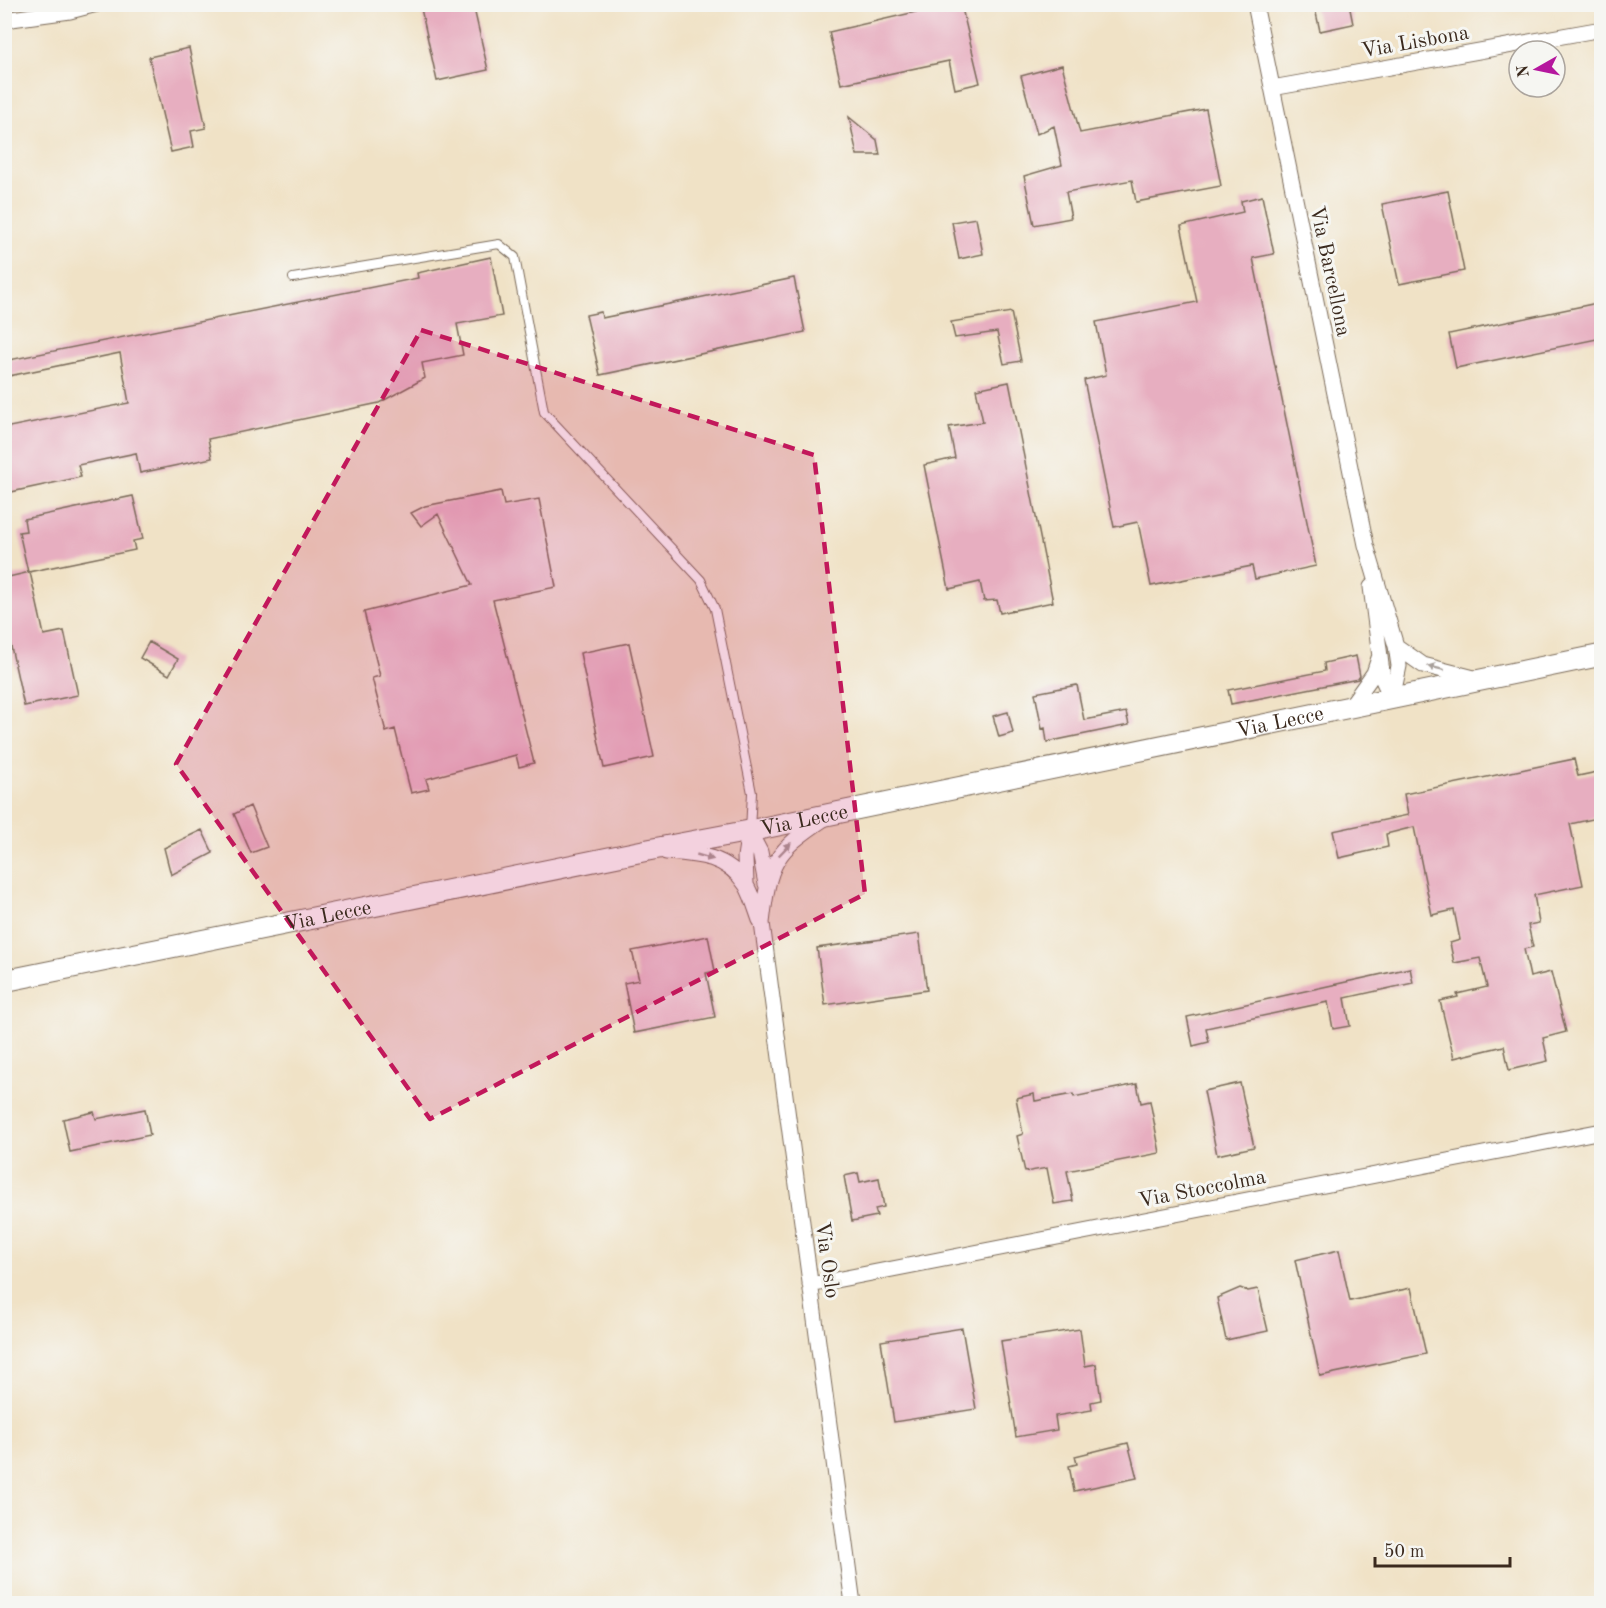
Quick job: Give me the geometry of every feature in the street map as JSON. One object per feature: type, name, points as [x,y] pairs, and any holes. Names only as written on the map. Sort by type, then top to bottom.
[{"type":"main road","name":"Via Lecce","points":[[4,981],[750,831],[1602,655]]},
{"type":"street","points":[[50,4],[70,11]]},
{"type":"street","points":[[4,20],[70,11],[97,4]]},
{"type":"street","name":"Via Barcellona","points":[[1255,4],[1366,545],[1396,646],[1399,666],[1392,699]]},
{"type":"street","name":"Via Lisbona","points":[[1272,88],[1602,29]]},
{"type":"street","name":"Via Barcellona","points":[[1366,545],[1379,658],[1383,680],[1392,699]]},
{"type":"street","points":[[1396,646],[1423,665],[1481,680]]},
{"type":"street","points":[[1349,708],[1374,673],[1379,658]]},
{"type":"street","points":[[766,884],[779,854],[799,835],[833,813]]},
{"type":"street","points":[[750,831],[760,852],[766,884],[762,923]]},
{"type":"street","points":[[750,831],[745,857],[746,884],[762,923]]},
{"type":"street","points":[[648,850],[705,855],[729,866],[746,884]]},
{"type":"street","name":"Via Oslo","points":[[762,923],[853,1604]]},
{"type":"street","name":"Via Stoccolma","points":[[810,1285],[1602,1131]]},
{"type":"lane","points":[[293,278],[498,244],[515,257],[544,412],[701,580],[716,609],[752,793],[750,831]]},
{"type":"highlighted area","points":[[421,330],[814,455],[865,894],[430,1119],[176,764]]},
{"type":"building","points":[[420,4],[473,4],[488,70],[437,81]]},
{"type":"building","points":[[950,4],[961,4],[980,83],[955,89],[949,61],[841,84],[829,32]]},
{"type":"building","points":[[1314,4],[1349,4],[1353,24],[1320,31]]},
{"type":"building","points":[[189,48],[206,128],[191,131],[194,147],[171,152],[149,57]]},
{"type":"building","points":[[1062,65],[1080,133],[1206,109],[1221,186],[1136,202],[1132,180],[1066,192],[1071,218],[1034,225],[1024,176],[1062,165],[1054,126],[1037,134],[1021,76]]},
{"type":"building","points":[[849,117],[877,140],[880,155],[857,155]]},
{"type":"building","points":[[1448,191],[1464,271],[1399,284],[1382,204]]},
{"type":"building","points":[[1262,196],[1274,254],[1253,258],[1316,566],[1255,579],[1252,566],[1151,586],[1138,522],[1114,527],[1084,380],[1106,375],[1096,322],[1197,302],[1181,226],[1243,212],[1241,201]]},
{"type":"building","points":[[976,218],[983,254],[959,259],[952,222]]},
{"type":"building","points":[[491,257],[502,316],[457,324],[463,355],[422,363],[425,378],[379,403],[208,439],[212,458],[140,473],[136,453],[78,465],[81,477],[11,492],[4,464],[4,428],[129,403],[120,353],[4,377],[4,361],[418,278],[417,273]]},
{"type":"building","points":[[794,278],[805,332],[600,375],[586,315],[601,312],[602,318]]},
{"type":"building","points":[[1602,302],[1602,338],[1456,368],[1449,334]]},
{"type":"building","points":[[1011,312],[1021,361],[1004,364],[997,332],[955,338],[951,322]]},
{"type":"building","points":[[1009,382],[1053,602],[1000,613],[997,600],[984,601],[980,582],[949,589],[924,465],[955,458],[949,427],[983,422],[976,389]]},
{"type":"building","points":[[501,491],[504,505],[539,499],[556,587],[493,600],[534,763],[519,767],[516,755],[426,779],[429,789],[411,793],[395,729],[386,732],[372,678],[380,676],[364,612],[472,585],[438,514],[421,526],[411,513],[425,506]]},
{"type":"building","points":[[133,496],[143,539],[133,541],[135,550],[28,572],[19,532],[26,531],[24,519]]},
{"type":"building","points":[[30,572],[44,635],[64,631],[78,695],[24,706],[4,615],[4,578]]},
{"type":"building","points":[[149,642],[178,659],[169,675],[140,658]]},
{"type":"building","points":[[629,643],[654,757],[604,768],[580,653]]},
{"type":"building","points":[[1356,656],[1360,676],[1358,679],[1231,704],[1228,690],[1325,671],[1324,663]]},
{"type":"building","points":[[1077,685],[1084,720],[1126,712],[1129,725],[1047,742],[1035,693]]},
{"type":"building","points":[[1008,712],[1013,733],[999,737],[993,716]]},
{"type":"building","points":[[1574,759],[1578,776],[1602,771],[1602,817],[1570,824],[1583,885],[1534,895],[1539,923],[1528,925],[1533,947],[1524,949],[1530,977],[1551,972],[1566,1032],[1543,1038],[1548,1061],[1509,1070],[1504,1046],[1454,1058],[1440,1001],[1458,997],[1457,994],[1487,987],[1480,958],[1454,963],[1450,943],[1460,940],[1454,910],[1432,915],[1414,827],[1386,834],[1388,847],[1339,858],[1333,831],[1408,815],[1404,794]]},
{"type":"building","points":[[250,806],[267,847],[251,853],[234,814]]},
{"type":"building","points":[[202,830],[213,853],[171,875],[164,848]]},
{"type":"building","points":[[919,934],[927,990],[825,1005],[817,948]]},
{"type":"building","points":[[708,936],[715,971],[706,973],[715,1017],[634,1033],[624,983],[639,980],[632,951]]},
{"type":"building","points":[[1410,968],[1413,983],[1345,998],[1350,1026],[1333,1029],[1328,1002],[1206,1028],[1209,1042],[1193,1046],[1187,1017]]},
{"type":"building","points":[[1240,1083],[1254,1147],[1217,1155],[1204,1091]]},
{"type":"building","points":[[1137,1084],[1141,1103],[1150,1101],[1160,1153],[1067,1171],[1073,1201],[1054,1204],[1047,1168],[1025,1172],[1017,1136],[1023,1134],[1016,1098],[1034,1094],[1035,1101],[1073,1094],[1074,1097]]},
{"type":"building","points":[[145,1109],[150,1135],[70,1152],[63,1119],[94,1112],[96,1119]]},
{"type":"building","points":[[858,1173],[860,1182],[879,1178],[884,1207],[875,1209],[877,1216],[852,1221],[844,1176]]},
{"type":"building","points":[[1339,1250],[1350,1301],[1411,1288],[1426,1354],[1320,1376],[1295,1260]]},
{"type":"building","points":[[1240,1288],[1248,1291],[1258,1289],[1268,1331],[1226,1340],[1217,1298]]},
{"type":"building","points":[[962,1328],[976,1409],[894,1422],[881,1341]]},
{"type":"building","points":[[1080,1329],[1085,1366],[1096,1364],[1101,1400],[1091,1402],[1092,1410],[1055,1416],[1057,1430],[1016,1437],[1001,1341]]},
{"type":"building","points":[[1128,1443],[1137,1478],[1074,1491],[1069,1466],[1077,1464],[1075,1456]]}]
